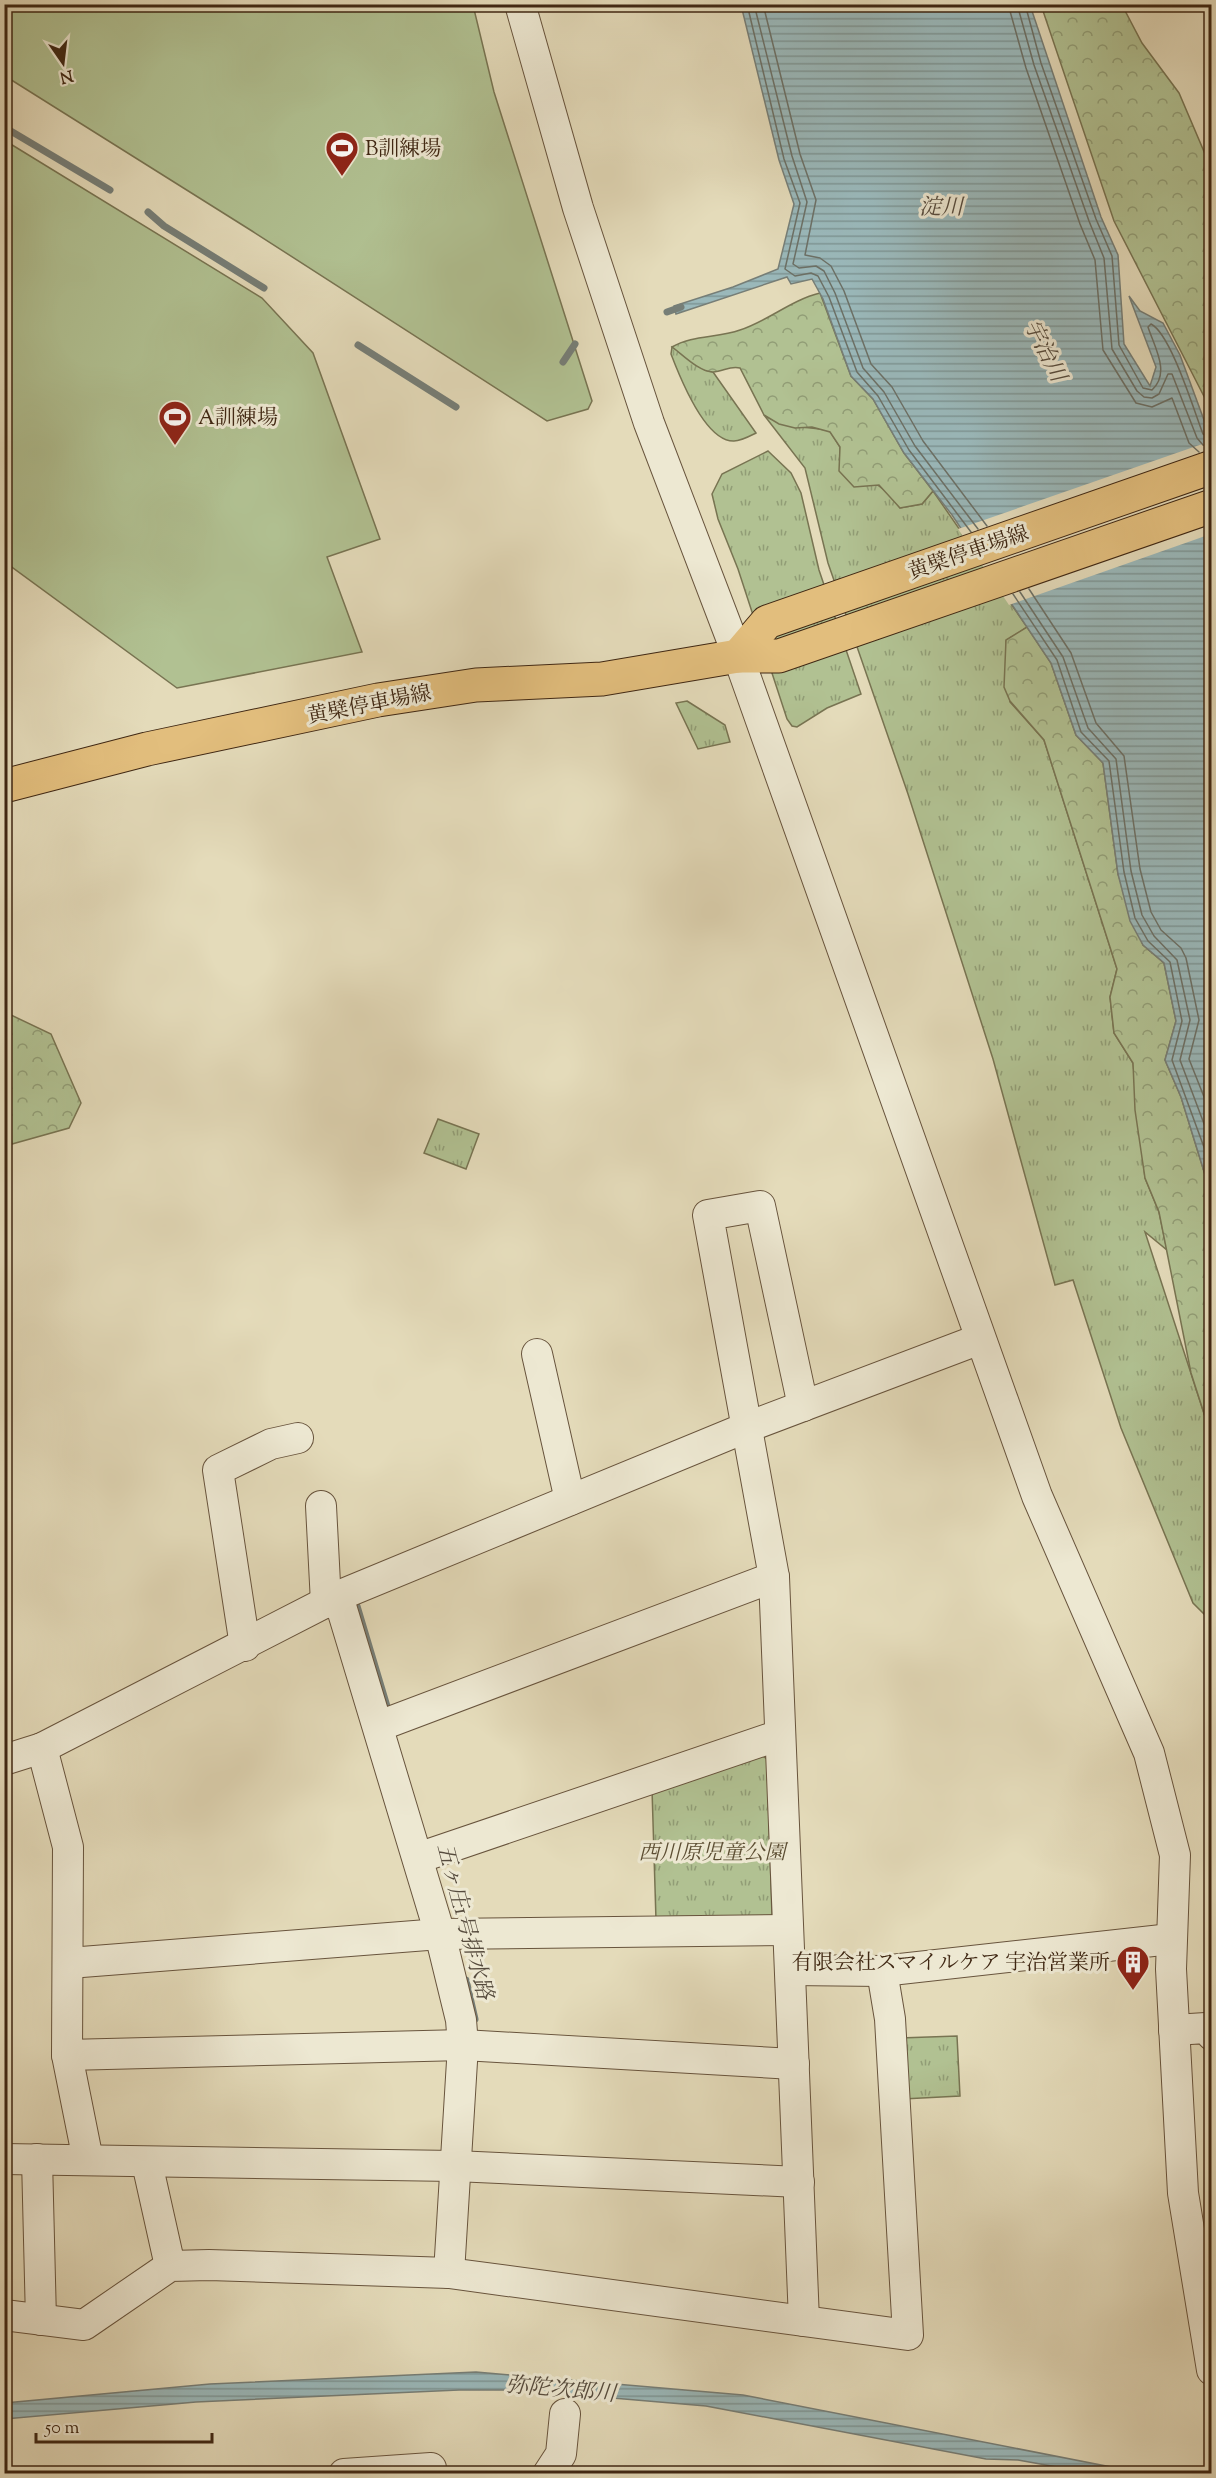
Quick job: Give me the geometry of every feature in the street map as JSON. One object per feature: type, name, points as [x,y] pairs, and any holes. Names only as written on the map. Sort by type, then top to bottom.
[{"type":"main road","name":"黄檗停車場線","points":[[766,643],[767,622],[1212,467]]},
{"type":"main road","name":"黄檗停車場線","points":[[4,786],[147,749],[378,700],[476,685],[602,680],[738,656],[766,643],[797,650],[1212,506]]},
{"type":"street","points":[[520,4],[578,208],[634,378],[738,656],[1037,1496],[1149,1753],[1175,1855],[1171,1939],[1183,2193],[1212,2370]]},
{"type":"street","points":[[803,1406],[760,1206],[708,1215],[745,1428],[774,1577],[804,2321]]},
{"type":"street","points":[[4,1760],[42,1748],[332,1600],[745,1428],[981,1339]]},
{"type":"street","points":[[537,1354],[570,1500]]},
{"type":"street","points":[[245,1646],[218,1470],[271,1444],[298,1438]]},
{"type":"street","points":[[321,1506],[332,1600],[388,1723],[450,1935],[461,2020],[472,2046],[465,2166],[449,2273]]},
{"type":"street","points":[[388,1723],[774,1577]]},
{"type":"street","points":[[426,1856],[780,1734]]},
{"type":"street","points":[[42,1748],[69,1847],[67,2055],[88,2160]]},
{"type":"street","points":[[69,1963],[450,1935],[789,1930]]},
{"type":"street","points":[[790,1970],[882,1971],[1171,1939]]},
{"type":"street","points":[[4,2315],[84,2325],[170,2266],[209,2265],[449,2273],[908,2335],[890,2019],[882,1971]]},
{"type":"street","points":[[1174,2030],[1206,2028],[1212,2035]]},
{"type":"street","points":[[67,2055],[472,2046],[794,2064]]},
{"type":"street","points":[[4,2159],[147,2163],[465,2166],[799,2182]]},
{"type":"street","points":[[37,2159],[40,2320]]},
{"type":"street","points":[[147,2163],[170,2266]]},
{"type":"street","points":[[548,2474],[561,2454],[565,2414]]},
{"type":"street","points":[[344,2474],[431,2468],[431,2474]]},
{"type":"green space","name":"B訓練場","points":[[5,4],[473,5],[494,92],[592,401],[588,409],[547,421],[252,231],[5,76]]},
{"type":"green space","points":[[1041,5],[1122,5],[1142,43],[1179,93],[1211,168],[1211,410],[1114,221]]},
{"type":"green space","name":"A訓練場","points":[[4,140],[262,298],[313,353],[380,539],[327,557],[362,652],[177,688],[5,562]]},
{"type":"green space","points":[[820,293],[851,376],[873,399],[904,453],[933,491],[922,504],[900,508],[879,485],[854,487],[839,471],[840,447],[830,432],[812,427],[795,428],[779,424],[764,415],[740,368],[733,367],[717,372],[708,371],[697,366],[672,347],[696,338],[740,330],[799,300]]},
{"type":"green space","points":[[672,347],[705,370],[713,372],[756,433],[734,441],[723,438],[713,431],[695,406],[680,377],[671,354]]},
{"type":"green space","points":[[764,415],[789,425],[830,431],[840,447],[840,456],[888,493],[900,508],[922,504],[933,491],[1027,627],[1006,641],[1010,702],[1044,740],[1117,969],[1110,997],[1114,1033],[1133,1063],[1145,1178],[1159,1212],[1167,1250],[1145,1232],[1211,1435],[1211,1621],[1193,1603],[1121,1428],[1073,1280],[1055,1285],[993,1059],[908,794],[828,563],[805,468]]},
{"type":"green space","points":[[768,451],[791,473],[801,493],[819,570],[861,694],[827,708],[797,727],[792,726],[787,719],[738,569],[718,519],[712,494],[722,474]]},
{"type":"green space","points":[[1027,627],[1051,663],[1076,735],[1103,763],[1118,874],[1143,945],[1164,963],[1176,1021],[1165,1060],[1181,1097],[1211,1194],[1211,1435],[1191,1373],[1159,1212],[1145,1178],[1135,1110],[1133,1063],[1114,1033],[1110,997],[1117,969],[1044,740],[1010,701],[1004,687],[1006,640]]},
{"type":"green space","points":[[687,701],[725,725],[730,742],[698,749],[676,703]]},
{"type":"green space","points":[[5,1007],[11,1015],[51,1034],[81,1103],[69,1128],[5,1146]]},
{"type":"green space","points":[[438,1119],[479,1134],[466,1169],[424,1153]]},
{"type":"green space","name":"西川原児童公園","points":[[757,1752],[767,1759],[772,1916],[656,1920],[652,1789]]},
{"type":"green space","points":[[957,2036],[960,2096],[903,2099],[900,2038]]},
{"type":"water","name":"淀川","points":[[741,5],[1030,5],[1101,217],[1118,255],[1124,344],[1150,386],[1156,367],[1129,296],[1140,311],[1163,323],[1180,355],[1211,439],[1211,1194],[1181,1097],[1165,1060],[1176,1021],[1164,963],[1143,945],[1130,921],[1118,874],[1103,763],[1076,735],[1051,663],[952,515],[904,453],[873,399],[851,376],[823,299],[812,279],[791,284],[787,277],[676,314],[674,306],[733,287],[778,269],[794,204],[779,160]]},
{"type":"water","name":"弥陀次郎川","points":[[476,2372],[743,2395],[1142,2473],[1090,2473],[1018,2460],[986,2459],[706,2406],[519,2390],[459,2390],[196,2402],[5,2419],[5,2403],[210,2384]]},
{"type":"pier","points":[[1211,441],[1211,534],[1009,605],[958,529]]},
{"type":"waterway","points":[[4,127],[110,190]]},
{"type":"waterway","points":[[148,212],[164,226],[264,288]]},
{"type":"waterway","points":[[667,312],[681,307]]},
{"type":"waterway","points":[[563,362],[575,344]]},
{"type":"waterway","points":[[358,345],[456,407]]},
{"type":"waterway","name":"五ヶ庄1号排水路","points":[[357,1606],[389,1713]]},
{"type":"waterway","name":"五ヶ庄1号排水路","points":[[466,1980],[475,2019]]},
{"type":"place","name":"B訓練場","points":[[342,177]]},
{"type":"place","name":"A訓練場","points":[[175,446]]},
{"type":"place","name":"有限会社スマイルケア 宇治営業所","points":[[1133,1991]]},
{"type":"water label","name":"宇治川","points":[[1046,350]]}]
